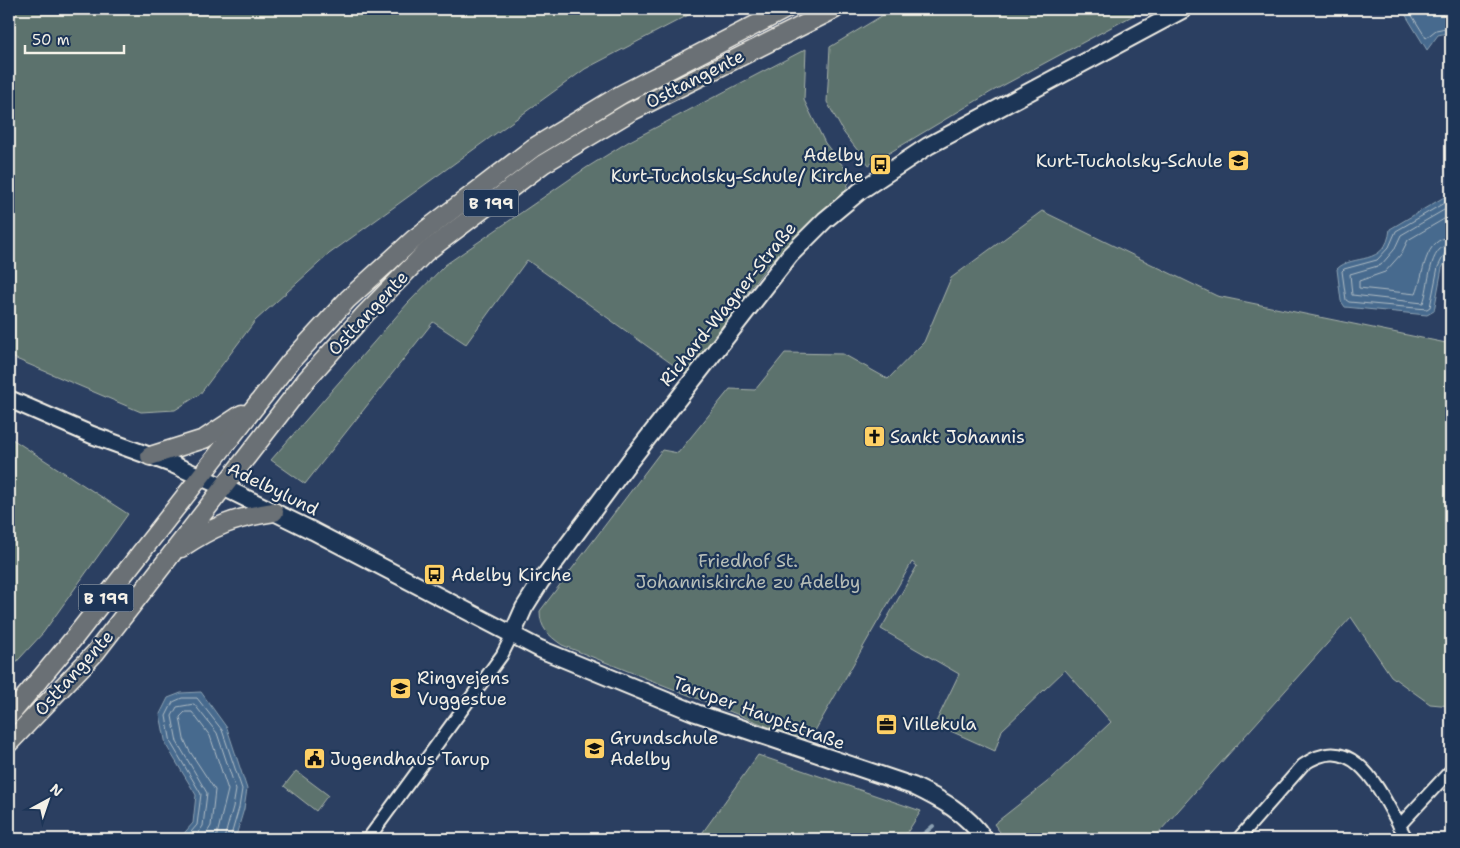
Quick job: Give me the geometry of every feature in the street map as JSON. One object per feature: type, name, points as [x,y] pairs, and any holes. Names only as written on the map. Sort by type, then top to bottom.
[{"type":"main road","name":"Osttangente","points":[[9,716],[74,638],[290,362],[356,292],[414,239],[533,148],[622,94],[786,9]]},
{"type":"main road","name":"Osttangente","points":[[9,743],[95,653],[307,380],[365,314],[426,252],[543,164],[630,112],[835,9]]},
{"type":"main road","points":[[150,456],[204,439],[259,402]]},
{"type":"main road","points":[[172,553],[218,525],[250,515],[274,512]]},
{"type":"street","name":"Richard-Wagner-Straße","points":[[512,634],[524,608],[540,583],[628,462],[790,255],[825,220],[860,191],[928,146],[1184,9]]},
{"type":"street","name":"Adelbylund","points":[[9,399],[92,435],[150,456],[223,487],[512,634]]},
{"type":"street","points":[[368,839],[502,656],[512,634]]},
{"type":"street","name":"Taruper Hauptstraße","points":[[512,634],[540,649],[696,714],[913,786],[939,798],[959,812],[984,839]]},
{"type":"street","points":[[1238,839],[1303,765],[1316,756],[1331,753],[1345,754],[1357,762],[1372,780],[1407,839]]},
{"type":"street","points":[[1399,826],[1451,770]]},
{"type":"green space","points":[[9,9],[700,9],[585,69],[329,254],[255,321],[200,394],[175,410],[141,412],[9,356]]},
{"type":"green space","points":[[893,9],[1145,9],[991,92],[869,165],[844,133],[827,102],[830,47]]},
{"type":"green space","points":[[806,49],[804,100],[825,143],[851,176],[846,190],[768,265],[686,374],[527,260],[466,344],[433,322],[305,484],[271,460],[408,303],[445,265],[586,168],[628,142]]},
{"type":"green space","name":"Friedhof St. Johanniskirche zu Adelby","points":[[1042,211],[1217,296],[1451,344],[1451,706],[1430,704],[1391,676],[1351,617],[1153,839],[1005,839],[994,824],[1051,779],[1111,722],[1065,670],[1002,730],[995,751],[935,724],[959,674],[881,629],[917,566],[912,562],[812,736],[802,740],[562,645],[543,627],[540,611],[662,450],[678,453],[730,389],[755,390],[785,353],[843,354],[888,379],[924,342],[951,278]]},
{"type":"green space","points":[[9,437],[128,514],[43,633],[9,670]]},
{"type":"green space","points":[[758,755],[921,811],[903,839],[698,839]]},
{"type":"green space","points":[[296,771],[328,795],[316,811],[284,786]]},
{"type":"water","points":[[1402,9],[1451,9],[1451,32],[1438,35],[1427,50]]},
{"type":"water","points":[[1451,193],[1451,252],[1442,268],[1434,311],[1427,315],[1345,307],[1341,301],[1337,269],[1351,261],[1375,255],[1387,241],[1390,229]]},
{"type":"water","points":[[201,692],[227,728],[247,789],[244,809],[235,839],[179,839],[193,823],[196,795],[166,745],[160,714],[168,698],[181,693]]},
{"type":"waterway","points":[[918,839],[933,826]]},
{"type":"place","name":"Kurt-Tucholsky-Schule","points":[[1239,161]]},
{"type":"place","name":"Adelby Kurt-Tucholsky-Schule/ Kirche","points":[[880,165]]},
{"type":"place","name":"Sankt Johannis","points":[[874,437]]},
{"type":"place","name":"Adelby Kirche","points":[[435,575]]},
{"type":"place","name":"Ringvejens Vuggestue","points":[[401,688]]},
{"type":"place","name":"Villekula","points":[[886,724]]},
{"type":"place","name":"Grundschule Adelby","points":[[594,748]]},
{"type":"place","name":"Jugendhaus Tarup","points":[[314,759]]}]
